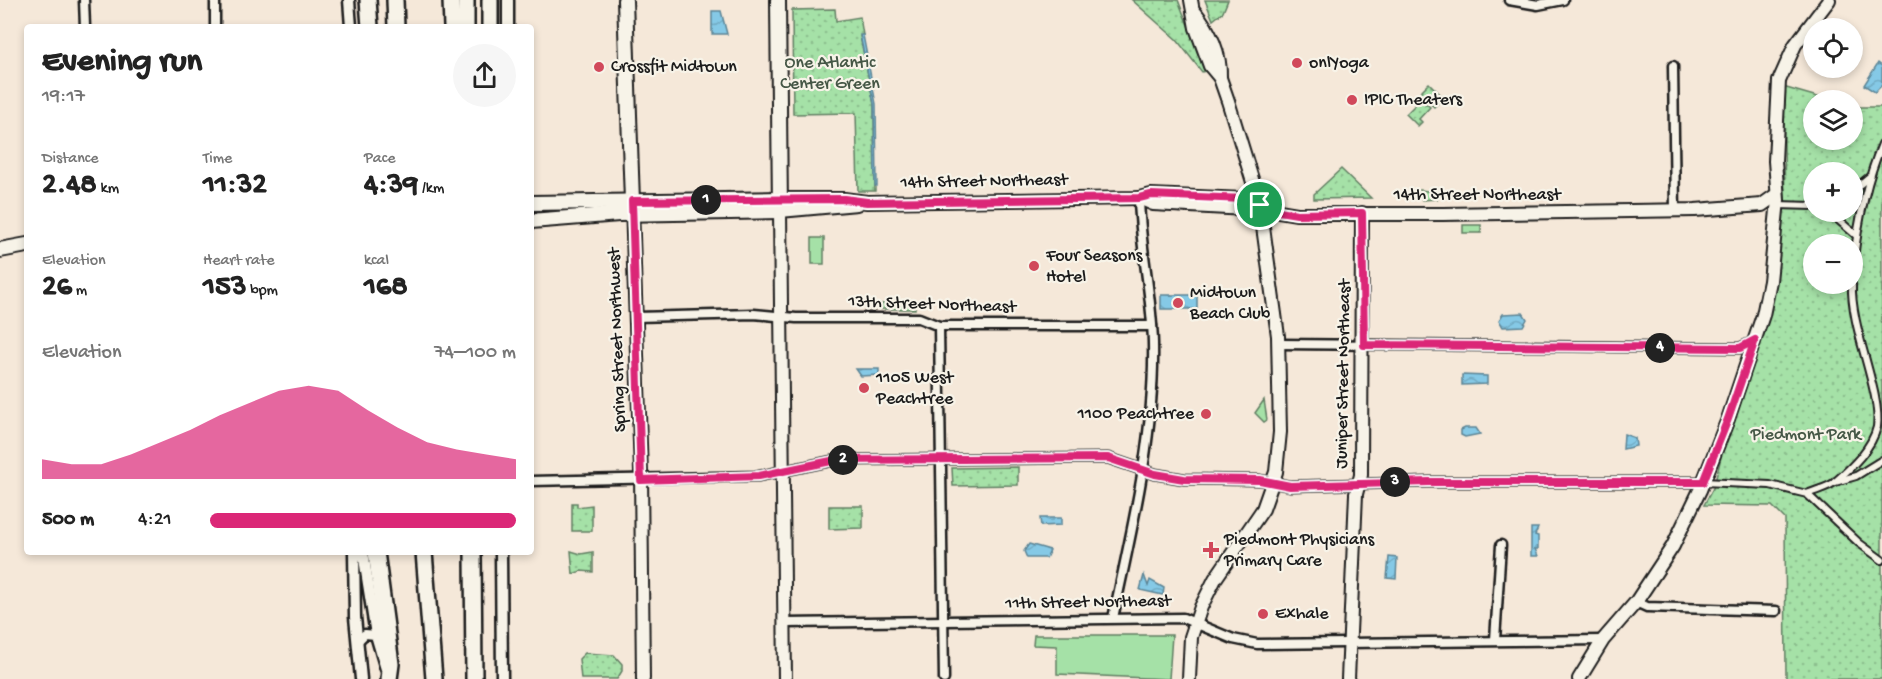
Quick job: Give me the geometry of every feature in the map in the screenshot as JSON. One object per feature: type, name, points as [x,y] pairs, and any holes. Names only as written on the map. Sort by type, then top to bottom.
[{"type":"highway","points":[[368,0],[370,24]]},
{"type":"highway","points":[[395,0],[396,24]]},
{"type":"highway","points":[[451,0],[452,24]]},
{"type":"highway","points":[[466,0],[466,24]]},
{"type":"highway","points":[[490,0],[490,24]]},
{"type":"highway","points":[[376,555],[391,664],[389,679]]},
{"type":"highway","points":[[424,555],[434,679]]},
{"type":"highway","points":[[473,555],[474,679]]},
{"type":"main road","name":"Spring Street Northwest","points":[[625,0],[641,480],[644,679]]},
{"type":"main road","points":[[778,0],[785,679]]},
{"type":"main road","points":[[1579,679],[1604,640],[1636,602],[1672,546],[1703,482],[1728,419],[1755,340],[1770,281],[1776,233],[1773,204],[1776,105],[1779,81],[1795,45],[1827,1]]},
{"type":"main road","points":[[1189,679],[1191,637],[1195,623],[1215,579],[1256,521],[1273,483],[1280,432],[1278,344],[1260,205],[1220,78],[1210,66],[1192,6]]},
{"type":"main road","name":"14th Street Northeast","points":[[780,205],[844,199],[867,202],[1139,198],[1153,204],[1246,209],[1260,205],[1297,214],[1695,210],[1773,204]]},
{"type":"main road","points":[[534,203],[632,207],[780,205]]},
{"type":"main road","points":[[1754,206],[1773,204]]},
{"type":"main road","name":"14th Street Northeast","points":[[1695,210],[1715,213],[1773,204]]},
{"type":"main road","points":[[534,221],[632,207]]},
{"type":"main road","name":"Juniper Street Northeast","points":[[1348,679],[1364,345],[1362,213]]},
{"type":"main road","points":[[0,250],[24,246]]},
{"type":"street","points":[[84,0],[85,24]]},
{"type":"street","points":[[215,0],[215,24]]},
{"type":"street","points":[[349,0],[351,24]]},
{"type":"street","points":[[508,0],[508,24]]},
{"type":"street","points":[[1509,0],[1538,5],[1563,0]]},
{"type":"street","points":[[1672,66],[1675,210]]},
{"type":"street","points":[[1857,234],[1870,176],[1882,144]]},
{"type":"street","points":[[1863,182],[1870,176]]},
{"type":"street","points":[[1113,618],[1142,469],[1153,361],[1152,326],[1139,198]]},
{"type":"street","points":[[1773,204],[1803,205]]},
{"type":"street","points":[[1841,222],[1855,234]]},
{"type":"street","points":[[1835,482],[1856,461],[1875,432],[1878,416],[1873,386],[1856,324],[1853,294]]},
{"type":"street","name":"13th Street Northeast","points":[[636,317],[754,314],[781,317],[919,318],[939,326],[1152,326]]},
{"type":"street","points":[[939,326],[944,679]]},
{"type":"street","points":[[1278,344],[1740,348],[1755,340]]},
{"type":"street","points":[[534,481],[759,476],[836,460],[1108,458],[1142,469],[1193,480],[1260,480],[1290,486],[1429,482],[1703,482],[1770,485],[1807,494],[1859,543],[1882,560]]},
{"type":"street","points":[[1807,494],[1866,470],[1882,460]]},
{"type":"street","points":[[1856,461],[1866,470]]},
{"type":"street","points":[[1495,640],[1501,545]]},
{"type":"street","points":[[354,555],[361,679]]},
{"type":"street","points":[[363,555],[376,635],[389,679]]},
{"type":"street","points":[[501,555],[502,679]]},
{"type":"street","points":[[1636,602],[1656,608],[1776,611]]},
{"type":"street","name":"11th Street Northeast","points":[[785,623],[1183,618],[1250,643],[1604,640]]},
{"type":"street","points":[[358,641],[366,634],[376,635]]},
{"type":"green space","points":[[1132,0],[1178,0],[1206,71],[1202,72],[1177,40]]},
{"type":"green space","points":[[1205,0],[1228,0],[1223,12],[1213,20]]},
{"type":"green space","name":"One Atlantic Center Green","points":[[835,9],[836,21],[860,17],[863,35],[860,36],[874,104],[875,191],[858,191],[856,113],[793,114],[792,10]]},
{"type":"green space","points":[[1429,83],[1444,98],[1434,107],[1419,93]]},
{"type":"green space","name":"Piedmont Park","points":[[1783,87],[1803,93],[1803,150],[1863,150],[1863,107],[1882,107],[1882,679],[1786,679],[1785,519],[1772,506],[1704,505],[1714,486],[1768,266],[1773,207],[1785,202]]},
{"type":"green space","points":[[1421,99],[1430,107],[1419,119],[1422,122],[1418,126],[1406,114]]},
{"type":"green space","points":[[1341,169],[1371,198],[1314,199],[1314,194]]},
{"type":"green space","points":[[1420,190],[1435,192],[1437,199],[1422,200]]},
{"type":"green space","points":[[1463,225],[1481,225],[1481,233],[1463,233]]},
{"type":"green space","points":[[812,238],[824,238],[824,264],[812,264]]},
{"type":"green space","points":[[915,303],[915,309],[881,309],[881,304]]},
{"type":"green space","points":[[1264,400],[1267,420],[1264,422],[1255,413]]},
{"type":"green space","points":[[1018,467],[1018,485],[953,486],[952,468]]},
{"type":"green space","points":[[572,503],[577,503],[577,507],[592,505],[592,531],[572,531]]},
{"type":"green space","points":[[829,506],[863,506],[863,528],[829,529]]},
{"type":"green space","points":[[571,551],[581,554],[593,552],[593,572],[581,571],[573,574]]},
{"type":"green space","points":[[1034,635],[1172,635],[1169,679],[1057,674],[1057,646],[1033,645]]},
{"type":"green space","points":[[585,653],[614,655],[622,664],[622,671],[617,679],[581,679],[579,659]]},
{"type":"water","points":[[712,11],[721,11],[727,34],[712,34]]},
{"type":"water","points":[[860,35],[863,35],[876,104],[877,186],[875,186],[874,104]]},
{"type":"water","points":[[1878,63],[1882,66],[1882,85],[1875,92],[1864,85]]},
{"type":"water","name":"Midtown Beach Club","points":[[1161,295],[1197,295],[1197,309],[1161,309]]},
{"type":"water","points":[[1523,313],[1527,319],[1523,326],[1503,327],[1499,320],[1503,314]]},
{"type":"water","points":[[856,369],[879,369],[879,375],[861,376]]},
{"type":"water","points":[[1462,375],[1487,376],[1487,384],[1462,385]]},
{"type":"water","points":[[1476,428],[1480,434],[1465,437],[1461,435],[1461,430]]},
{"type":"water","points":[[1624,434],[1635,438],[1636,446],[1623,449]]},
{"type":"water","points":[[1040,518],[1061,518],[1061,525],[1041,526]]},
{"type":"water","points":[[1531,528],[1538,528],[1535,535],[1538,536],[1538,549],[1535,549],[1538,556],[1531,556]]},
{"type":"water","points":[[1029,544],[1050,550],[1046,558],[1027,558],[1024,551]]},
{"type":"water","points":[[1389,557],[1397,558],[1396,579],[1387,578]]},
{"type":"water","points":[[1144,575],[1148,586],[1150,580],[1164,588],[1163,595],[1140,590]]},
{"type":"place","name":"onlYoga","points":[[1297,63]]},
{"type":"place","name":"Crossfit Midtown","points":[[599,67]]},
{"type":"place","name":"IPIC Theaters","points":[[1352,100]]},
{"type":"place","name":"Four Seasons Hotel","points":[[1034,266]]},
{"type":"place","name":"Midtown Beach Club","points":[[1178,303]]},
{"type":"place","name":"1105 West Peachtree","points":[[864,388]]},
{"type":"place","name":"1100 Peachtree","points":[[1206,414]]},
{"type":"place","name":"Piedmont Physicians Primary Care","points":[[1211,550]]},
{"type":"place","name":"Exhale","points":[[1263,614]]},
{"type":"route","points":[[1151,195],[1244,199],[1260,205],[1277,211],[1297,214],[1362,213],[1364,345],[1740,348],[1750,345],[1755,340],[1728,419],[1703,482],[1429,482],[1290,486],[1260,480],[1184,479],[1155,474],[1108,458],[836,460],[759,476],[641,480],[632,201],[844,199],[867,202],[1139,198],[1151,195]]}]
